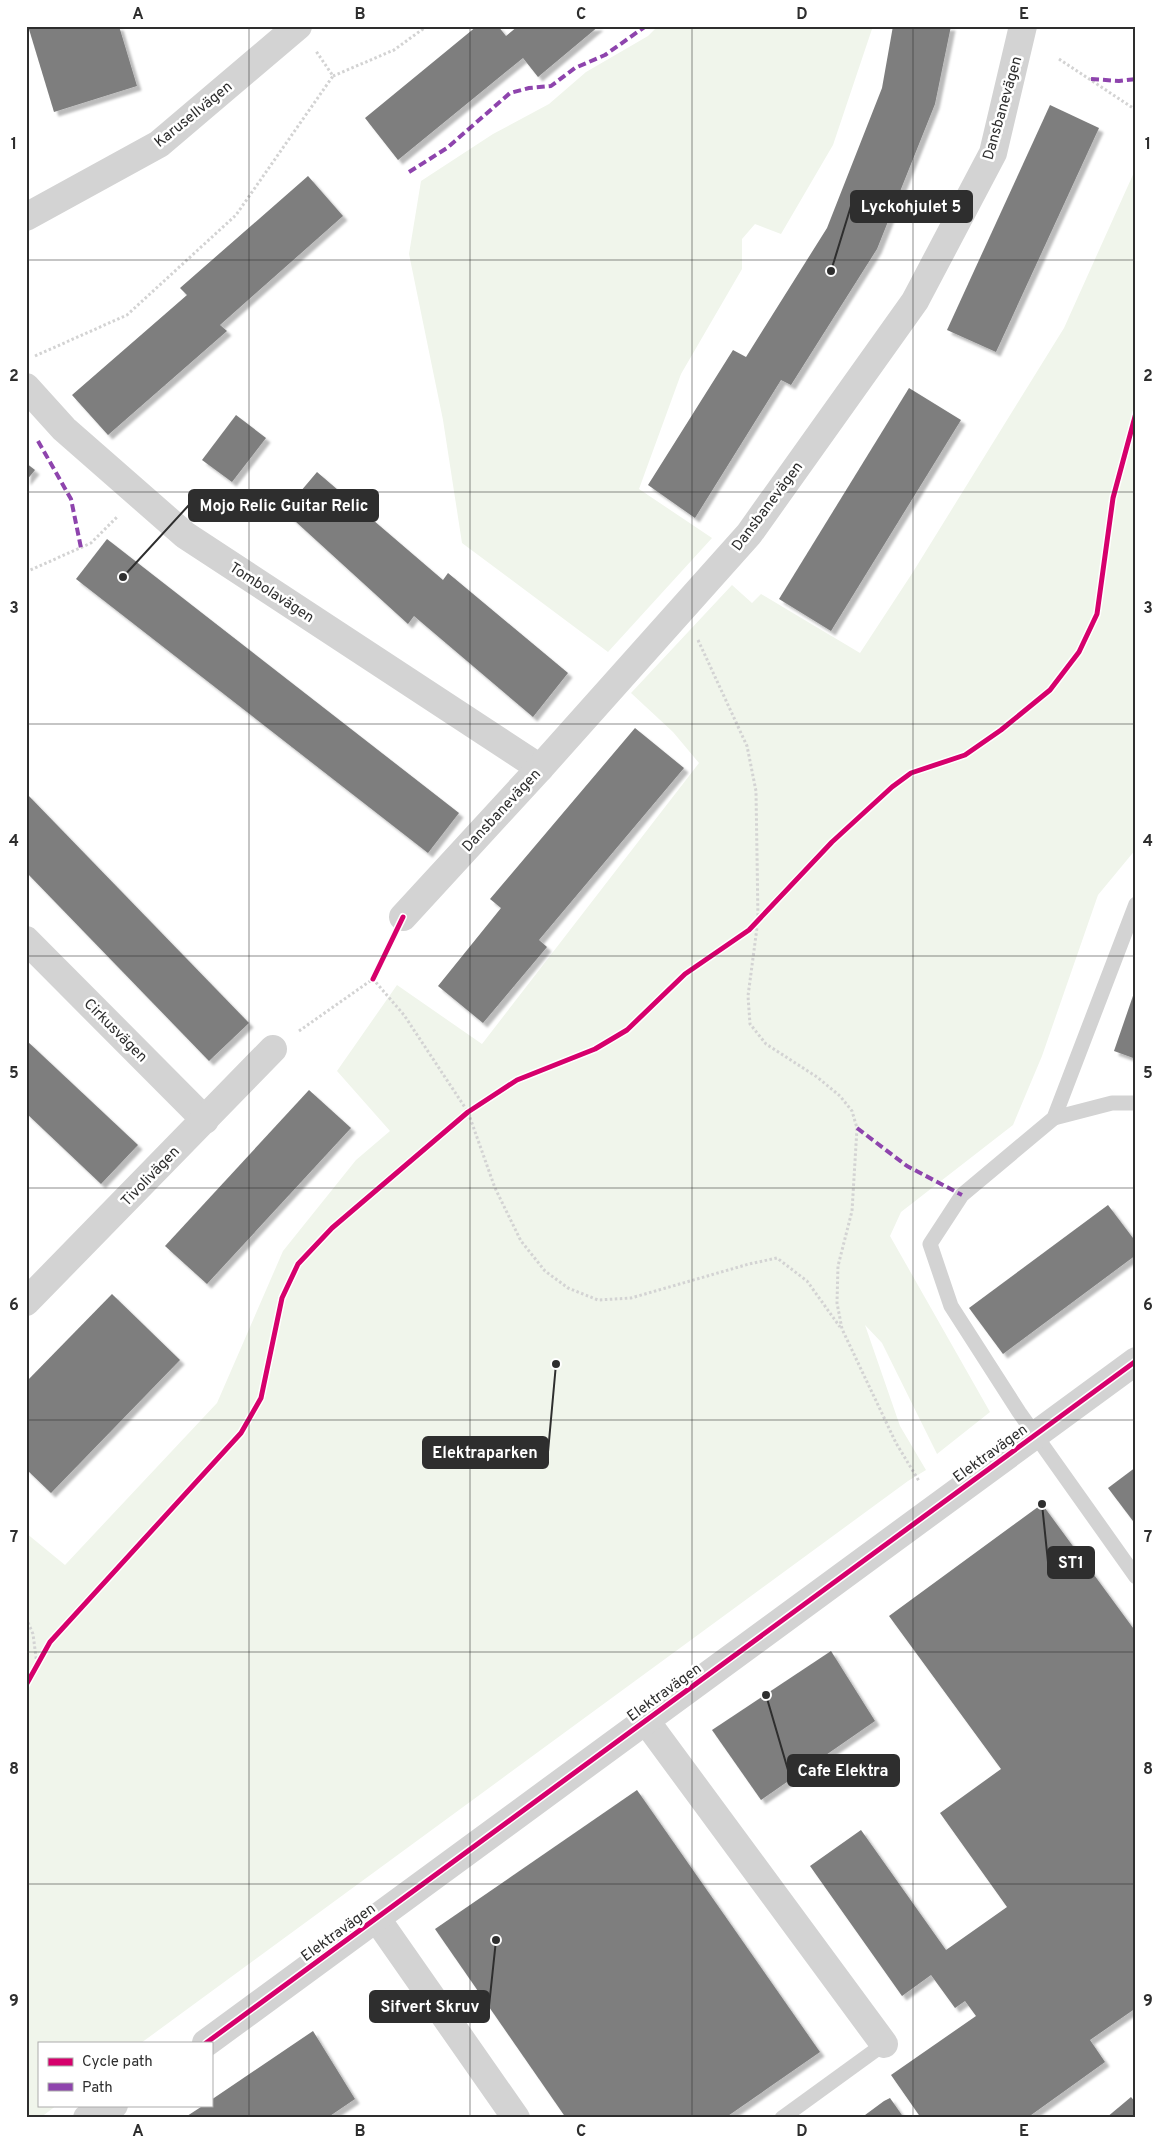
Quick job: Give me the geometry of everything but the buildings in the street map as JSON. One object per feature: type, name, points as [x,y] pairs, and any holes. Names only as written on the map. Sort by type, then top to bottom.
[{"type":"street","name":"Karusellvägen","points":[[26,217],[159,144],[298,26]]},
{"type":"street","name":"Dansbanevägen","points":[[403,917],[540,768],[749,534],[915,301],[993,153],[1023,26]]},
{"type":"street","name":"Tombolavägen","points":[[26,387],[64,429],[185,535],[540,768]]},
{"type":"street","name":"Cirkusvägen","points":[[26,940],[205,1120]]},
{"type":"street","name":"Tivolivägen","points":[[26,1302],[274,1049]]},
{"type":"street","name":"Elektravägen","points":[[207,2042],[1136,1361]]},
{"type":"street","name":"Elektravägen","points":[[646,1722],[884,2044]]},
{"type":"street","name":"Elektravägen","points":[[377,1919],[516,2118]]},
{"type":"street","points":[[87,2118],[112,2106]]},
{"type":"street","points":[[112,2118],[122,2106]]},
{"type":"lane","points":[[1054,1118],[1136,904]]},
{"type":"lane","points":[[1136,1103],[1112,1103],[1054,1118],[962,1195],[930,1244],[951,1306],[1036,1435],[1136,1577]]},
{"type":"lane","points":[[782,2118],[884,2044]]},
{"type":"path","points":[[32,359],[37,354],[127,315],[236,215],[333,76],[394,50],[427,26]]},
{"type":"path","points":[[314,49],[333,76]]},
{"type":"path","points":[[1059,60],[1136,110]]},
{"type":"path","points":[[26,572],[91,543],[119,514]]},
{"type":"path","points":[[694,631],[748,746],[756,791],[758,920],[748,996],[750,1024],[766,1044],[817,1077],[840,1096],[852,1111],[857,1128],[852,1211],[838,1266],[837,1303],[842,1329]]},
{"type":"path","points":[[749,930],[764,914]]},
{"type":"path","points":[[274,1049],[373,979],[378,970]]},
{"type":"path","points":[[373,979],[404,1016],[468,1112],[495,1188],[521,1241],[545,1271],[568,1288],[598,1300],[631,1298],[749,1264],[777,1258],[807,1281],[842,1329],[865,1373],[896,1443],[921,1486]]},
{"type":"path","points":[[460,1118],[476,1107]]},
{"type":"path","points":[[26,1618],[33,1634],[37,1665]]},
{"type":"path","points":[[33,1672],[41,1657]]},
{"type":"shaded area","points":[[658,26],[873,26],[833,145],[781,234],[755,224],[742,239],[742,269],[681,374],[639,489],[712,538],[608,652],[462,543],[443,420],[409,254],[421,181],[493,134],[549,104],[586,72],[648,36]]},
{"type":"shaded area","points":[[1136,168],[1136,849],[1098,895],[1042,1056],[1013,1125],[901,1212],[890,1236],[990,1412],[937,1454],[882,1343],[865,1325],[900,1426],[926,1470],[908,1481],[142,2042],[38,2042],[38,2106],[56,2106],[40,2118],[26,2118],[26,1533],[65,1565],[217,1403],[283,1251],[356,1160],[390,1131],[337,1071],[397,985],[482,1044],[699,763],[673,732],[631,693],[732,585],[752,603],[761,594],[860,653],[913,572],[1064,328]]},
{"type":"marked path","points":[[409,172],[447,148],[510,93],[529,88],[551,86],[575,68],[605,55],[646,26]]},
{"type":"marked path","points":[[1091,79],[1119,81],[1136,79]]},
{"type":"marked path","points":[[38,441],[71,499],[81,548]]},
{"type":"marked path","points":[[857,1128],[907,1166],[962,1195]]},
{"type":"cycle path","points":[[26,1685],[50,1642],[241,1433],[261,1398],[282,1298],[298,1264],[332,1228],[468,1112],[517,1080],[595,1049],[627,1030],[685,974],[749,930],[832,842],[892,787],[911,773],[965,755],[1001,730],[1050,690],[1079,652],[1097,614],[1113,498],[1136,413]]},
{"type":"cycle path","points":[[373,979],[403,917]]},
{"type":"cycle path","points":[[207,2042],[1136,1361]]},
{"type":"place","name":"Lyckohjulet 5","points":[[831,271]]},
{"type":"place","name":"Mojo Relic Guitar Relic","points":[[123,577]]},
{"type":"place","name":"Elektraparken","points":[[556,1364]]},
{"type":"place","name":"ST1","points":[[1042,1504]]},
{"type":"place","name":"Cafe Elektra","points":[[766,1695]]},
{"type":"place","name":"Sifvert Skruv","points":[[496,1940]]}]
